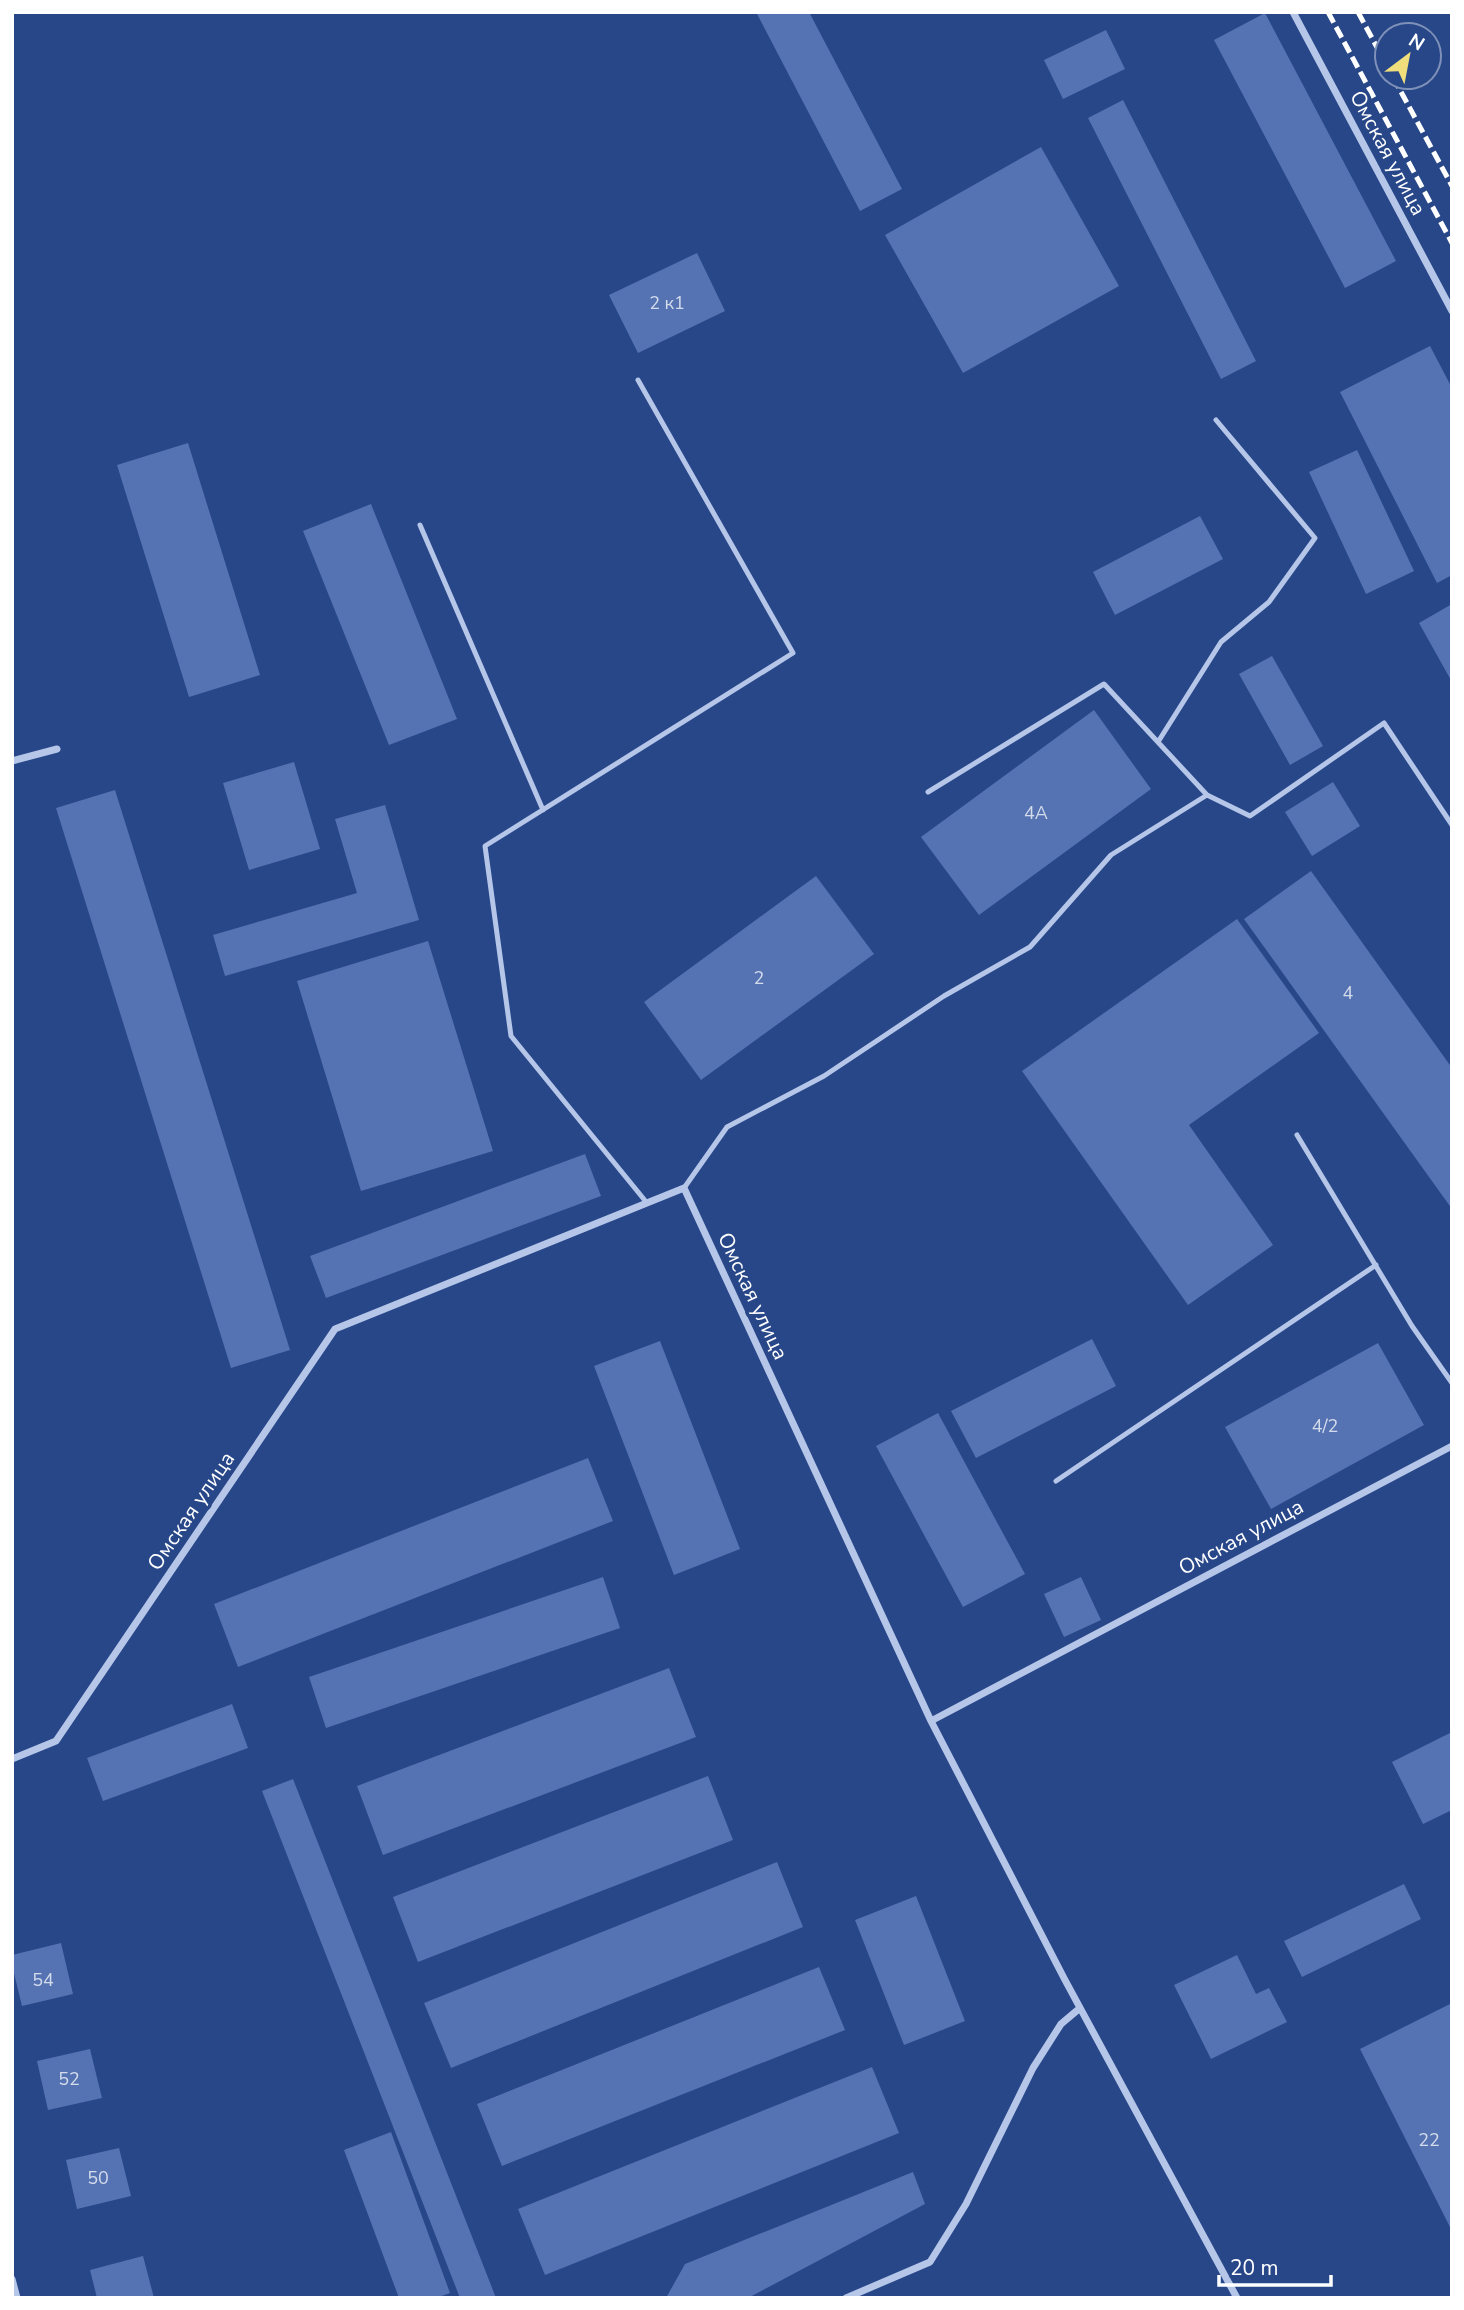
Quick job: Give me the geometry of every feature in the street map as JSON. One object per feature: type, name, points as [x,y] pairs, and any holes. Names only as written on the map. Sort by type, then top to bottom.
[{"type":"street","name":"Омская улица","points":[[1293,12],[1452,311]]},
{"type":"street","points":[[12,761],[57,749]]},
{"type":"street","name":"Омская улица","points":[[12,1759],[56,1741],[335,1329],[684,1188],[931,1721],[1452,1446]]},
{"type":"street","points":[[931,1721],[1080,2008],[1237,2298]]},
{"type":"street","points":[[846,2298],[930,2262],[966,2204],[1033,2068],[1061,2024],[1080,2008]]},
{"type":"street","points":[[12,2279],[18,2298]]},
{"type":"lane","points":[[638,380],[793,653],[485,846],[511,1036],[647,1203]]},
{"type":"lane","points":[[1158,742],[1221,642],[1269,602],[1315,538],[1216,420]]},
{"type":"lane","points":[[420,525],[543,810]]},
{"type":"lane","points":[[928,792],[1104,684],[1207,795],[1250,816],[1384,723],[1452,825]]},
{"type":"lane","points":[[684,1188],[727,1127],[824,1076],[944,996],[1030,947],[1111,855],[1207,795]]},
{"type":"lane","points":[[1297,1135],[1412,1326],[1452,1383]]},
{"type":"lane","points":[[1056,1481],[1376,1265]]},
{"type":"building","points":[[756,12],[809,12],[902,189],[860,211]]},
{"type":"building","points":[[1265,13],[1396,261],[1345,288],[1214,40]]},
{"type":"building","points":[[1106,30],[1125,69],[1063,99],[1044,60]]},
{"type":"building","points":[[1123,100],[1256,361],[1221,379],[1088,118]]},
{"type":"building","points":[[1041,147],[1119,286],[963,373],[885,235]]},
{"type":"building","points":[[697,253],[725,311],[638,353],[609,295]]},
{"type":"building","points":[[1430,346],[1452,388],[1452,575],[1437,583],[1340,392]]},
{"type":"building","points":[[188,443],[260,675],[189,697],[117,465]]},
{"type":"building","points":[[1357,450],[1414,571],[1366,594],[1309,472]]},
{"type":"building","points":[[371,504],[457,719],[389,745],[303,531]]},
{"type":"building","points":[[1200,516],[1223,559],[1115,615],[1093,572]]},
{"type":"building","points":[[1452,604],[1452,682],[1419,623]]},
{"type":"building","points":[[1272,656],[1323,746],[1290,765],[1239,674]]},
{"type":"building","points":[[1094,710],[1151,789],[979,915],[921,837]]},
{"type":"building","points":[[294,762],[320,849],[249,870],[223,783]]},
{"type":"building","points":[[1333,782],[1360,826],[1312,856],[1285,812]]},
{"type":"building","points":[[115,790],[290,1350],[231,1368],[56,808]]},
{"type":"building","points":[[385,805],[419,920],[225,976],[213,935],[357,893],[335,819]]},
{"type":"building","points":[[1311,871],[1452,1068],[1452,1209],[1244,919]]},
{"type":"building","points":[[816,876],[874,954],[701,1080],[644,1002]]},
{"type":"building","points":[[1237,919],[1319,1033],[1189,1125],[1273,1245],[1188,1305],[1022,1071]]},
{"type":"building","points":[[428,941],[493,1151],[361,1191],[297,981]]},
{"type":"building","points":[[585,1154],[601,1196],[326,1298],[310,1256]]},
{"type":"building","points":[[1092,1339],[1116,1386],[976,1458],[951,1411]]},
{"type":"building","points":[[660,1341],[740,1549],[674,1575],[594,1366]]},
{"type":"building","points":[[1378,1343],[1424,1425],[1271,1509],[1225,1427]]},
{"type":"building","points":[[938,1413],[1025,1574],[963,1607],[876,1446]]},
{"type":"building","points":[[588,1458],[613,1521],[238,1667],[214,1604]]},
{"type":"building","points":[[603,1577],[620,1628],[326,1728],[309,1677]]},
{"type":"building","points":[[1081,1577],[1101,1620],[1064,1637],[1044,1594]]},
{"type":"building","points":[[669,1668],[696,1737],[383,1855],[357,1786]]},
{"type":"building","points":[[232,1704],[248,1748],[103,1801],[87,1758]]},
{"type":"building","points":[[1452,1732],[1452,1810],[1423,1824],[1392,1762]]},
{"type":"building","points":[[708,1776],[733,1840],[418,1962],[393,1897]]},
{"type":"building","points":[[293,1779],[496,2298],[460,2298],[262,1791]]},
{"type":"building","points":[[777,1862],[803,1927],[451,2068],[424,2003]]},
{"type":"building","points":[[1404,1884],[1421,1919],[1302,1977],[1284,1941]]},
{"type":"building","points":[[916,1896],[965,2021],[904,2045],[855,1920]]},
{"type":"building","points":[[61,1943],[73,1994],[22,2006],[12,1955]]},
{"type":"building","points":[[1237,1955],[1256,1994],[1269,1988],[1287,2022],[1211,2059],[1174,1985]]},
{"type":"building","points":[[819,1967],[845,2030],[502,2166],[477,2104]]},
{"type":"building","points":[[1452,2003],[1452,2231],[1360,2049]]},
{"type":"building","points":[[90,2049],[102,2098],[48,2110],[37,2061]]},
{"type":"building","points":[[872,2067],[899,2133],[545,2275],[518,2209]]},
{"type":"building","points":[[391,2132],[450,2293],[436,2298],[399,2298],[344,2150]]},
{"type":"building","points":[[119,2148],[131,2196],[77,2209],[66,2160]]},
{"type":"building","points":[[913,2172],[925,2204],[748,2298],[666,2298],[685,2264]]},
{"type":"building","points":[[143,2256],[154,2298],[97,2298],[90,2270]]},
{"type":"railway","points":[[1328,12],[1452,243]]},
{"type":"railway","points":[[1358,12],[1373,40]]},
{"type":"railway","points":[[1401,91],[1452,186]]}]
